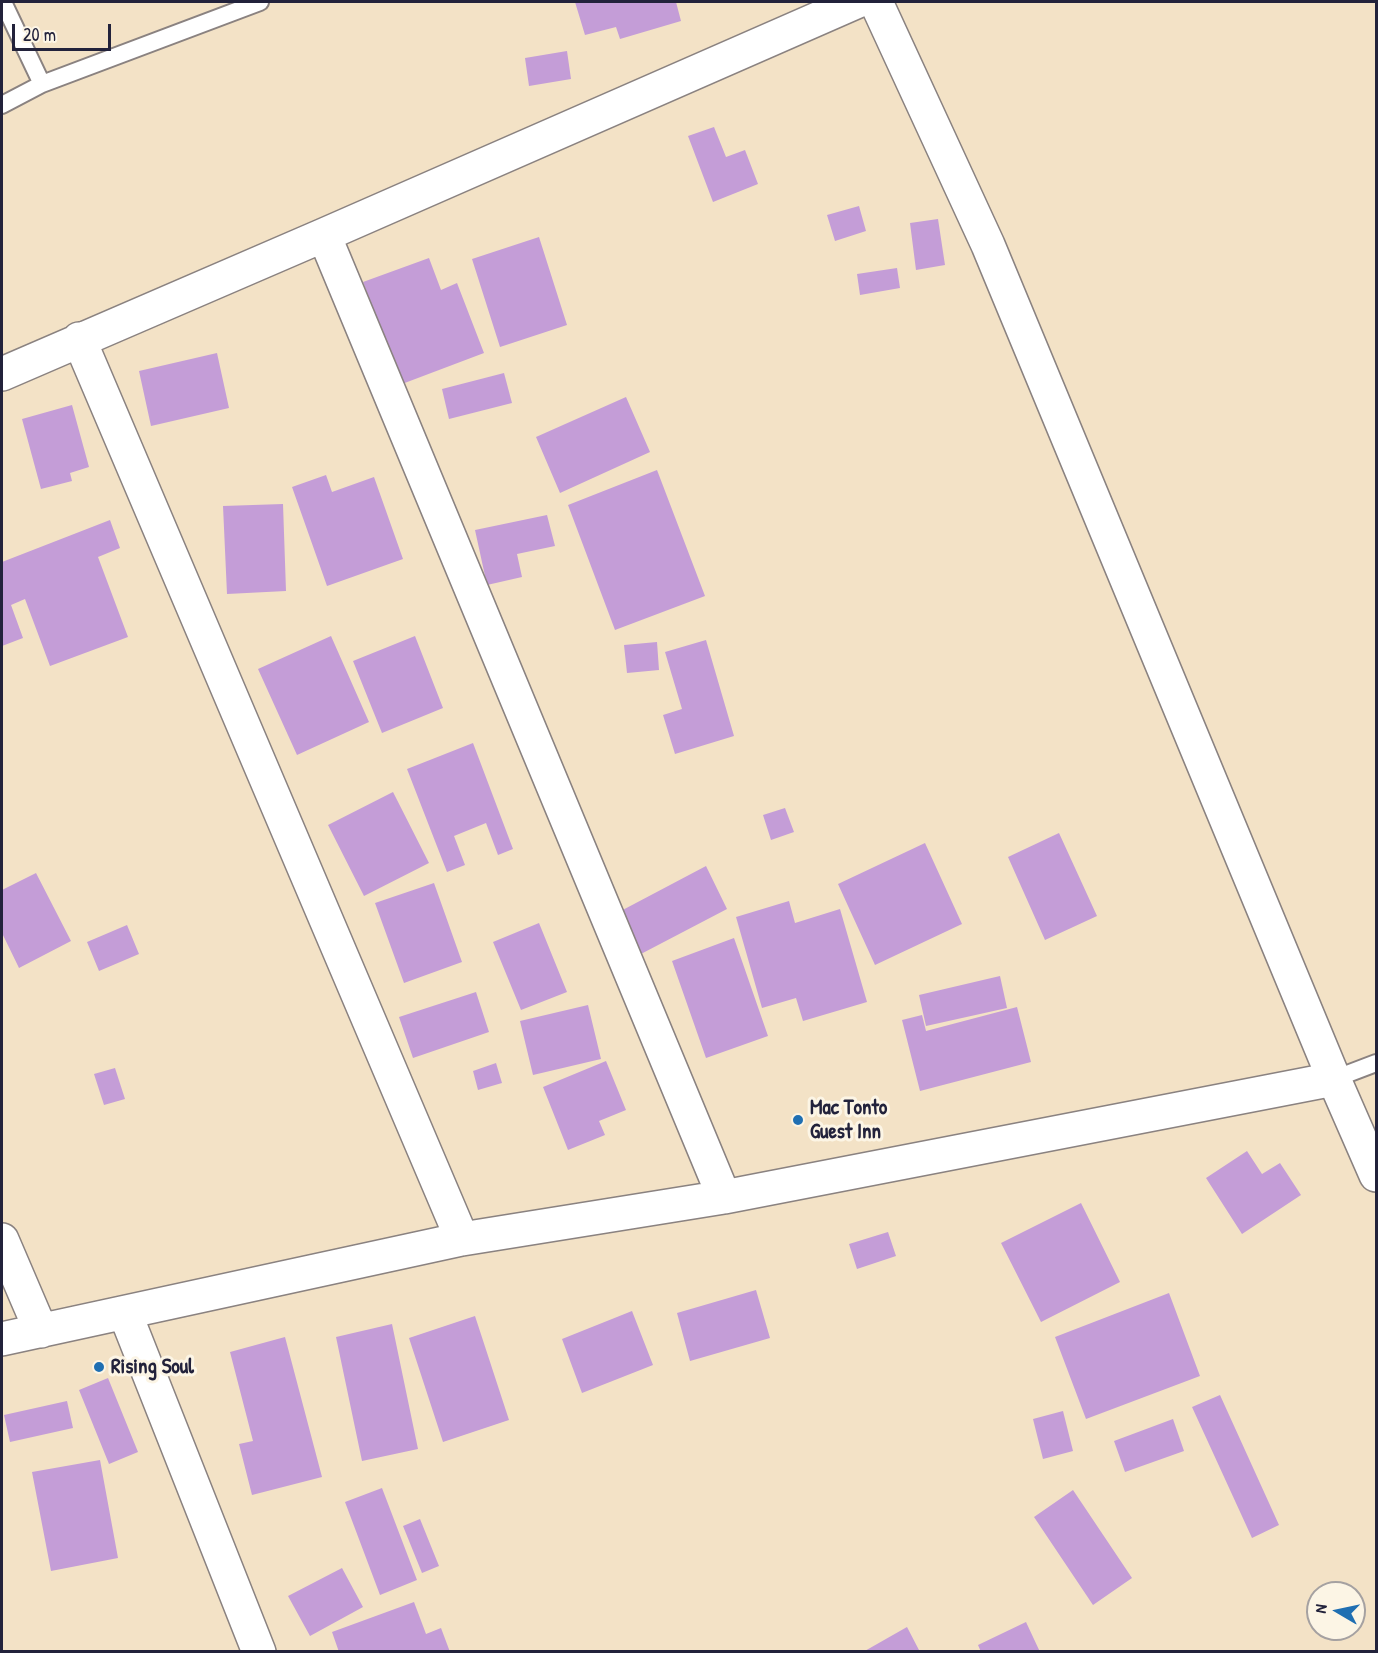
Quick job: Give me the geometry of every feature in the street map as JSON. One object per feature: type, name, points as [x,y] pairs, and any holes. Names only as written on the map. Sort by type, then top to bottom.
[{"type":"street","points":[[2,374],[856,2]]},
{"type":"street","points":[[876,2],[988,245],[1334,1079],[1377,1175]]},
{"type":"street","points":[[324,235],[724,1197]]},
{"type":"street","points":[[79,339],[462,1239]]},
{"type":"street","points":[[2,1339],[462,1239],[724,1197],[1334,1079]]},
{"type":"street","points":[[2,1240],[41,1331]]},
{"type":"street","points":[[125,1313],[259,1652]]},
{"type":"lane","points":[[3,2],[42,84]]},
{"type":"lane","points":[[2,105],[42,84],[260,2]]},
{"type":"lane","points":[[1334,1079],[1377,1063]]},
{"type":"building","points":[[575,2],[676,2],[681,21],[620,39],[616,27],[585,35]]},
{"type":"building","points":[[567,51],[571,79],[529,86],[525,58]]},
{"type":"building","points":[[714,127],[726,157],[745,150],[758,184],[713,202],[688,136]]},
{"type":"building","points":[[859,206],[866,231],[835,241],[827,215]]},
{"type":"building","points":[[938,219],[945,265],[916,270],[910,223]]},
{"type":"building","points":[[539,237],[567,325],[500,347],[472,259]]},
{"type":"building","points":[[429,258],[441,290],[457,283],[484,353],[402,384],[363,282]]},
{"type":"building","points":[[897,268],[900,288],[860,295],[857,274]]},
{"type":"building","points":[[217,353],[229,408],[151,426],[139,371]]},
{"type":"building","points":[[504,373],[512,403],[449,419],[442,389]]},
{"type":"building","points":[[626,397],[650,452],[560,493],[536,437]]},
{"type":"building","points":[[72,405],[89,467],[70,473],[72,481],[41,489],[22,419]]},
{"type":"building","points":[[657,470],[705,596],[615,630],[568,505]]},
{"type":"building","points":[[326,475],[332,492],[374,477],[403,559],[327,586],[292,487]]},
{"type":"building","points":[[283,504],[286,591],[227,594],[223,506]]},
{"type":"building","points":[[547,515],[555,546],[517,554],[522,577],[487,585],[475,530]]},
{"type":"building","points":[[110,520],[120,548],[98,557],[128,637],[50,666],[25,599],[11,605],[23,638],[2,646],[2,562]]},
{"type":"building","points":[[331,636],[369,722],[297,755],[258,669]]},
{"type":"building","points":[[415,636],[443,708],[382,733],[353,661]]},
{"type":"building","points":[[706,640],[734,736],[675,754],[663,715],[682,709],[665,652]]},
{"type":"building","points":[[657,642],[659,670],[627,673],[624,645]]},
{"type":"building","points":[[473,743],[513,849],[498,855],[486,823],[454,836],[465,865],[447,872],[407,769]]},
{"type":"building","points":[[393,792],[429,863],[364,896],[328,825]]},
{"type":"building","points":[[785,808],[794,832],[771,840],[763,815]]},
{"type":"building","points":[[1059,833],[1097,916],[1045,940],[1008,857]]},
{"type":"building","points":[[925,843],[962,924],[875,965],[838,884]]},
{"type":"building","points":[[706,866],[727,909],[639,955],[617,913]]},
{"type":"building","points":[[36,873],[71,941],[19,968],[2,933],[2,890]]},
{"type":"building","points":[[434,883],[462,962],[404,983],[375,903]]},
{"type":"building","points":[[789,901],[795,923],[840,909],[867,1002],[803,1021],[796,998],[762,1008],[736,917]]},
{"type":"building","points":[[539,923],[567,992],[521,1010],[493,942]]},
{"type":"building","points":[[127,925],[139,954],[99,971],[87,942]]},
{"type":"building","points":[[734,938],[768,1036],[706,1058],[672,961]]},
{"type":"building","points":[[1000,976],[1007,1008],[926,1026],[919,995]]},
{"type":"building","points":[[476,992],[489,1032],[413,1058],[399,1017]]},
{"type":"building","points":[[588,1005],[601,1059],[533,1075],[520,1021]]},
{"type":"building","points":[[1017,1007],[1031,1062],[920,1091],[902,1020],[922,1015],[926,1031]]},
{"type":"building","points":[[606,1061],[626,1110],[599,1121],[605,1135],[568,1150],[543,1087]]},
{"type":"building","points":[[496,1063],[502,1083],[478,1090],[473,1071]]},
{"type":"building","points":[[115,1068],[125,1099],[104,1105],[94,1074]]},
{"type":"building","points":[[1247,1151],[1262,1174],[1280,1163],[1301,1195],[1242,1234],[1206,1178]]},
{"type":"building","points":[[1081,1203],[1120,1282],[1041,1322],[1001,1243]]},
{"type":"building","points":[[888,1232],[896,1256],[857,1269],[849,1244]]},
{"type":"building","points":[[756,1290],[770,1338],[690,1361],[677,1313]]},
{"type":"building","points":[[1169,1293],[1200,1376],[1086,1419],[1055,1337]]},
{"type":"building","points":[[632,1311],[653,1365],[582,1393],[562,1339]]},
{"type":"building","points":[[475,1316],[509,1420],[443,1442],[409,1338]]},
{"type":"building","points":[[392,1324],[418,1449],[362,1461],[336,1337]]},
{"type":"building","points":[[285,1337],[322,1477],[252,1495],[239,1444],[253,1441],[230,1352]]},
{"type":"building","points":[[108,1378],[138,1452],[109,1464],[79,1390]]},
{"type":"building","points":[[1220,1395],[1279,1525],[1252,1538],[1192,1407]]},
{"type":"building","points":[[67,1401],[73,1428],[10,1442],[4,1415]]},
{"type":"building","points":[[1063,1411],[1073,1451],[1043,1459],[1033,1419]]},
{"type":"building","points":[[1173,1419],[1184,1451],[1125,1472],[1114,1441]]},
{"type":"building","points":[[100,1460],[118,1558],[51,1571],[32,1472]]},
{"type":"building","points":[[382,1488],[417,1580],[380,1595],[345,1502]]},
{"type":"building","points":[[1073,1490],[1132,1578],[1093,1605],[1034,1517]]},
{"type":"building","points":[[420,1519],[439,1566],[422,1573],[403,1526]]},
{"type":"building","points":[[342,1568],[363,1607],[310,1636],[288,1596]]},
{"type":"building","points":[[414,1602],[426,1634],[441,1628],[450,1652],[339,1652],[332,1632]]},
{"type":"building","points":[[1026,1622],[1040,1652],[981,1652],[978,1645]]},
{"type":"building","points":[[907,1627],[920,1652],[863,1652]]},
{"type":"place","name":"Mac Tonto Guest Inn","points":[[798,1120]]},
{"type":"place","name":"Rising Soul","points":[[99,1367]]}]
